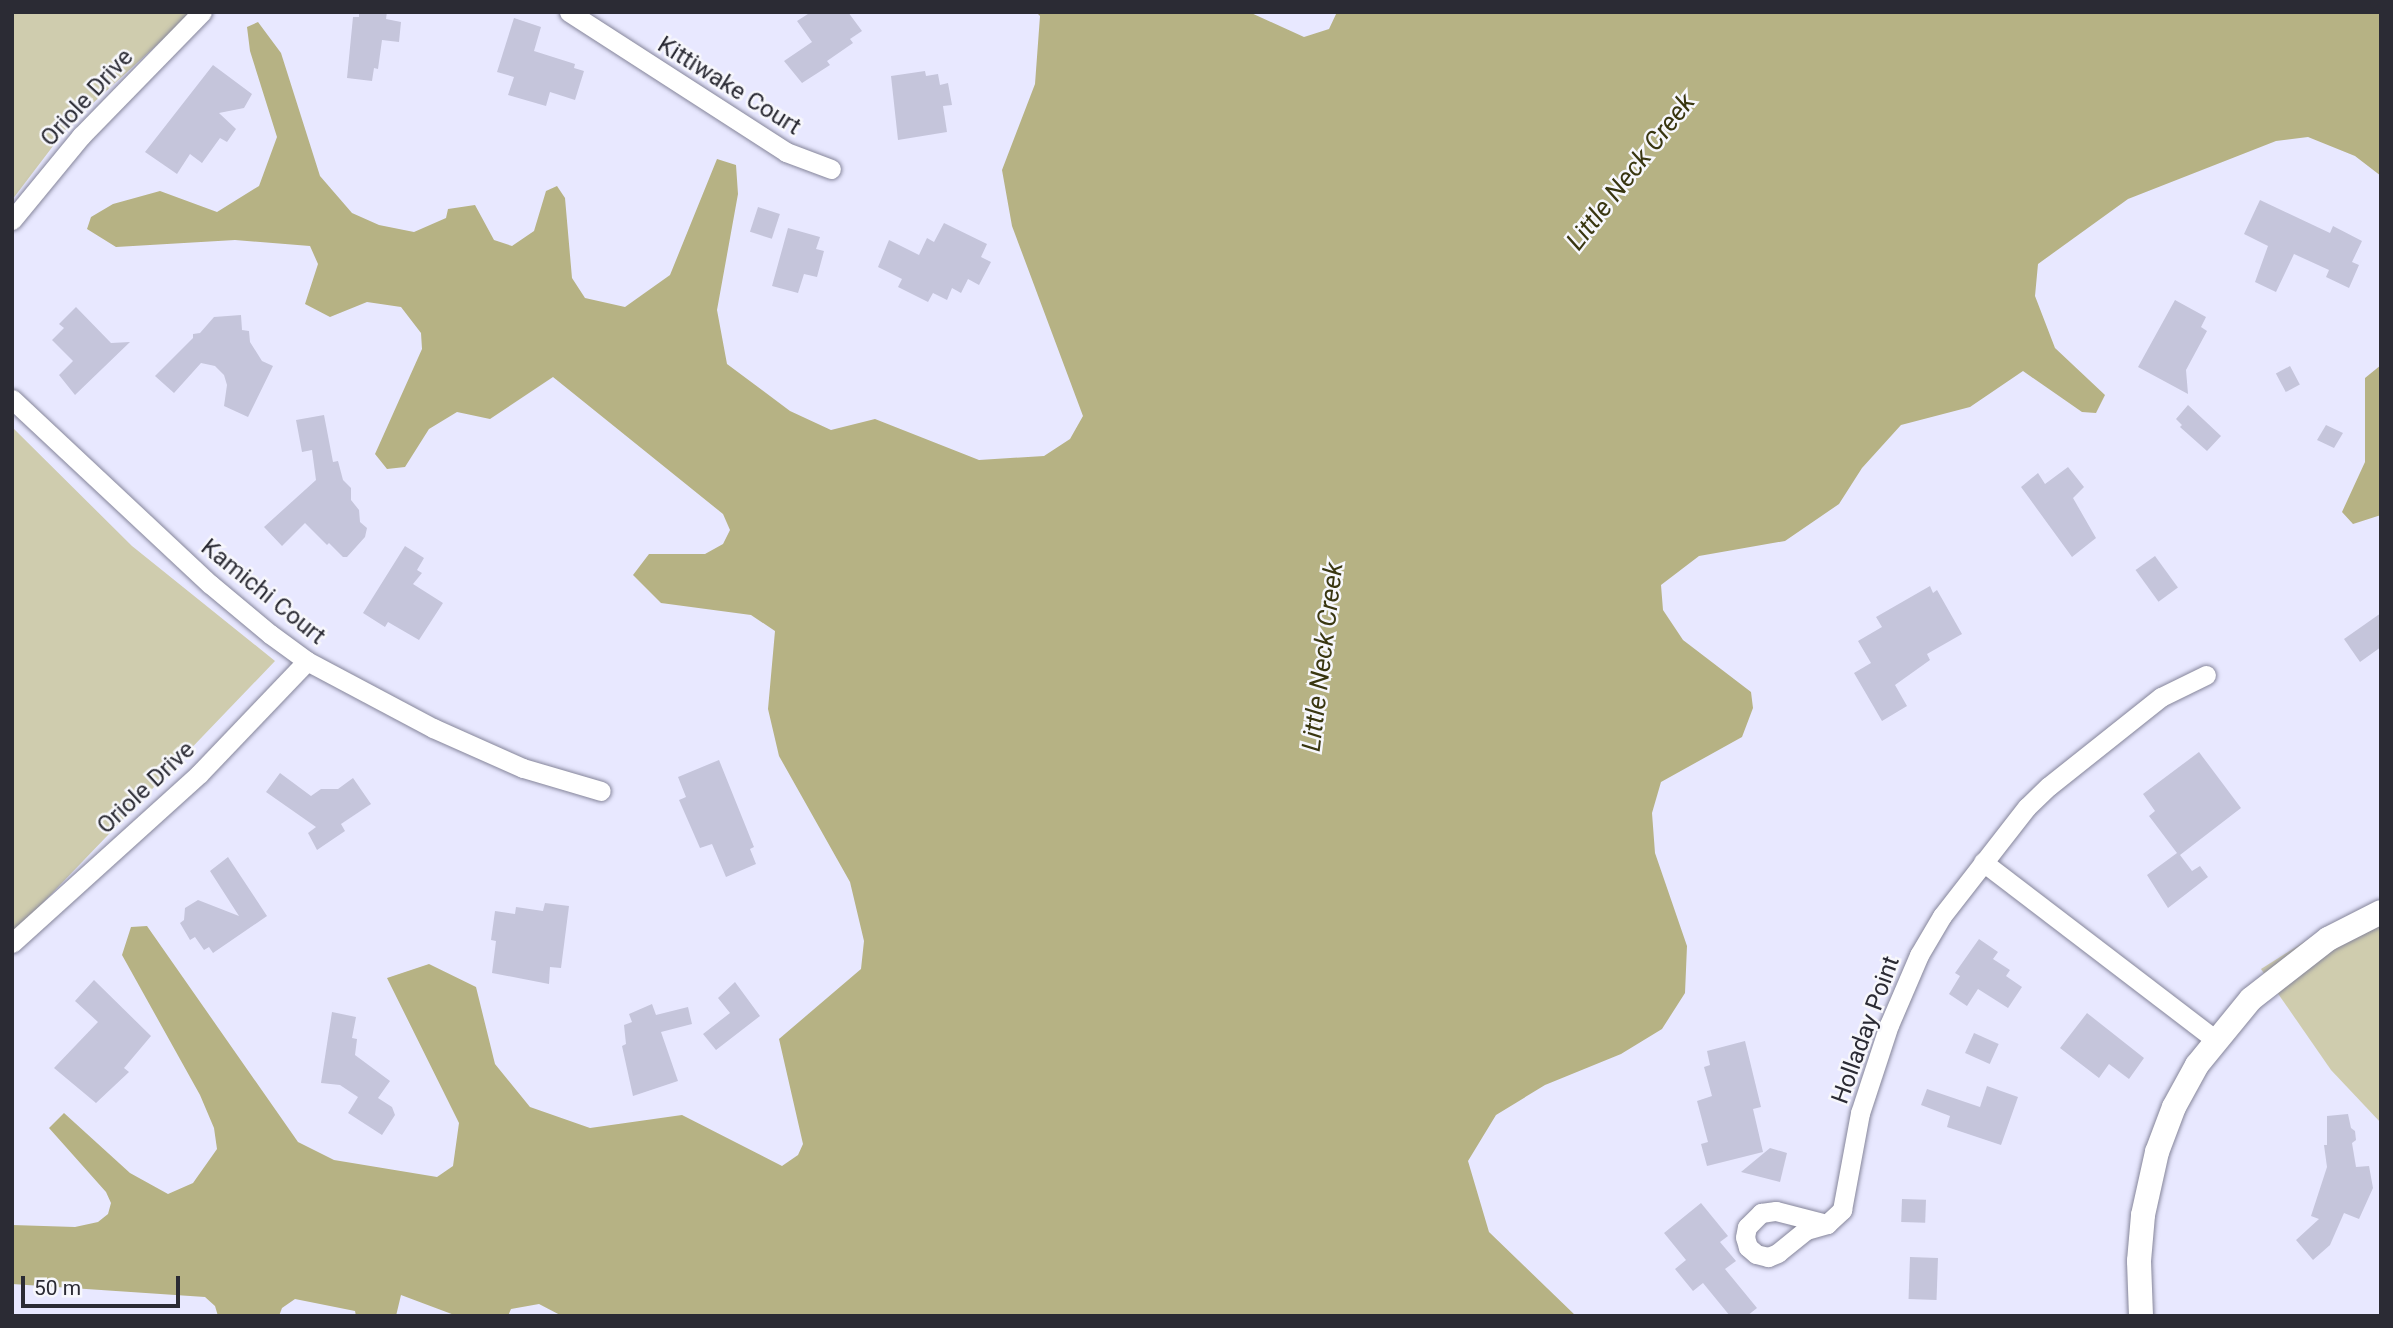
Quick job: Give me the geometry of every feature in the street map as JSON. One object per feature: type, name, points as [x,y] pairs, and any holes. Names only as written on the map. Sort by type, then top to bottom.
[{"type":"street","name":"Oriole Drive","points":[[12,220],[81,136],[202,12]]},
{"type":"street","name":"Kittiwake Court","points":[[569,12],[786,152],[831,169]]},
{"type":"street","name":"Kamichi Court","points":[[12,399],[211,584],[307,661],[433,728],[523,768],[601,791]]},
{"type":"street","name":"Oriole Drive","points":[[12,943],[199,774],[307,661]]},
{"type":"street","name":"Holladay Point","points":[[1827,1224],[1842,1210],[1860,1113],[1889,1025],[1914,967],[1942,916],[2027,807],[2088,753],[2161,698],[2206,675]]},
{"type":"street","points":[[1983,862],[2216,1040]]},
{"type":"street","points":[[2141,1316],[2141,1238],[2157,1152],[2174,1107],[2197,1065],[2251,999],[2328,939],[2381,912]]},
{"type":"shaded area","points":[[12,12],[193,12],[69,125],[12,200]]},
{"type":"shaded area","points":[[12,427],[132,546],[275,661],[12,935]]},
{"type":"shaded area","points":[[2381,905],[2381,1123],[2331,1070],[2261,969],[2331,925]]},
{"type":"water","name":"Little Neck Creek","points":[[1036,12],[1249,12],[1304,37],[1329,29],[1337,12],[2381,12],[2381,176],[2355,156],[2308,137],[2276,141],[2128,199],[2038,264],[2035,296],[2055,348],[2105,395],[2096,413],[2082,412],[2023,371],[1970,407],[1901,425],[1862,468],[1839,504],[1785,541],[1699,556],[1661,585],[1663,610],[1683,640],[1751,692],[1753,708],[1742,737],[1661,782],[1652,813],[1655,853],[1687,946],[1685,993],[1662,1029],[1621,1054],[1545,1085],[1496,1115],[1468,1161],[1489,1232],[1576,1316],[562,1316],[539,1304],[511,1309],[508,1316],[457,1316],[401,1295],[396,1316],[356,1316],[355,1311],[295,1299],[282,1308],[279,1316],[218,1316],[215,1306],[205,1297],[12,1284],[12,1225],[75,1227],[98,1222],[108,1214],[111,1203],[106,1192],[49,1128],[64,1113],[130,1173],[168,1194],[193,1183],[217,1149],[214,1128],[200,1095],[122,955],[131,927],[147,926],[298,1142],[334,1160],[437,1177],[453,1166],[459,1123],[387,978],[429,964],[476,987],[495,1064],[530,1107],[590,1128],[682,1115],[782,1166],[798,1155],[803,1144],[779,1039],[861,969],[864,941],[850,882],[779,756],[768,709],[775,631],[751,615],[661,603],[633,575],[649,554],[705,554],[723,544],[730,530],[723,514],[553,377],[490,419],[457,412],[429,429],[405,467],[387,469],[375,454],[422,349],[421,333],[401,307],[367,302],[330,317],[305,304],[318,264],[310,246],[235,240],[116,247],[87,229],[91,217],[113,204],[160,191],[217,212],[259,186],[277,137],[250,51],[247,27],[258,22],[281,53],[320,176],[352,213],[379,225],[414,232],[446,218],[448,209],[475,205],[494,240],[512,246],[534,231],[546,191],[557,186],[565,198],[572,278],[585,298],[625,307],[670,275],[717,159],[736,165],[738,194],[717,310],[727,364],[790,411],[831,430],[875,419],[979,460],[1044,456],[1070,439],[1083,416],[1012,226],[1002,170],[1035,84],[1040,16]]},
{"type":"water","points":[[2381,365],[2381,515],[2353,524],[2342,512],[2365,462],[2365,378]]},
{"type":"building","points":[[359,12],[387,12],[386,19],[401,22],[399,42],[382,40],[378,69],[374,68],[372,81],[347,78],[353,17],[359,17]]},
{"type":"building","points":[[811,12],[848,12],[862,31],[850,39],[853,43],[827,61],[830,65],[802,83],[784,61],[812,42],[797,21]]},
{"type":"building","points":[[514,18],[541,27],[534,51],[575,64],[574,68],[584,71],[575,100],[550,92],[546,106],[508,95],[514,77],[497,72]]},
{"type":"building","points":[[213,65],[252,94],[244,108],[219,113],[236,129],[227,142],[220,138],[202,163],[190,154],[177,174],[145,152]]},
{"type":"building","points":[[925,71],[926,76],[938,74],[940,85],[948,83],[952,105],[943,106],[947,132],[898,140],[891,76]]},
{"type":"building","points":[[2260,200],[2330,233],[2333,226],[2362,241],[2352,262],[2359,265],[2349,288],[2326,277],[2329,270],[2294,254],[2276,292],[2255,282],[2268,246],[2244,234]]},
{"type":"building","points":[[758,207],[780,214],[772,239],[750,232]]},
{"type":"building","points":[[944,223],[987,244],[981,257],[991,262],[979,285],[968,279],[961,293],[952,288],[947,300],[933,293],[928,302],[898,287],[902,279],[878,267],[889,240],[919,255],[927,238],[934,242]]},
{"type":"building","points":[[788,228],[820,237],[816,249],[824,251],[817,277],[804,274],[798,293],[772,286]]},
{"type":"building","points":[[2175,300],[2206,317],[2201,327],[2207,331],[2186,370],[2188,394],[2138,367]]},
{"type":"building","points":[[76,307],[111,343],[130,342],[75,395],[59,375],[73,361],[52,340],[64,328],[59,324]]},
{"type":"building","points":[[241,315],[242,330],[249,331],[250,342],[262,361],[273,366],[248,417],[224,406],[227,385],[224,375],[215,366],[201,363],[174,393],[155,376],[193,338],[193,334],[200,333],[214,317]]},
{"type":"building","points":[[2290,366],[2300,385],[2286,392],[2276,374]]},
{"type":"building","points":[[2188,405],[2221,436],[2207,451],[2180,427],[2182,425],[2176,419]]},
{"type":"building","points":[[324,415],[333,462],[338,461],[343,480],[351,488],[351,500],[359,510],[360,522],[367,528],[365,537],[347,557],[343,557],[329,543],[327,545],[305,523],[282,546],[264,527],[316,480],[312,450],[302,452],[296,420]]},
{"type":"building","points":[[2326,425],[2343,433],[2334,448],[2317,440]]},
{"type":"building","points":[[2068,467],[2084,487],[2073,498],[2096,538],[2072,557],[2021,487],[2038,473],[2045,484]]},
{"type":"building","points":[[405,546],[424,558],[417,570],[422,573],[413,584],[443,603],[419,640],[388,622],[385,627],[363,613]]},
{"type":"building","points":[[2155,556],[2178,588],[2159,602],[2136,570]]},
{"type":"building","points":[[1930,586],[1933,593],[1937,590],[1962,634],[1927,654],[1930,660],[1895,685],[1907,706],[1882,721],[1854,673],[1871,663],[1858,641],[1882,627],[1876,617]]},
{"type":"building","points":[[2381,613],[2381,647],[2360,662],[2344,639]]},
{"type":"building","points":[[2199,752],[2241,808],[2180,855],[2192,871],[2200,866],[2208,877],[2168,908],[2147,875],[2177,853],[2149,816],[2155,811],[2143,794]]},
{"type":"building","points":[[719,760],[754,847],[750,849],[756,864],[726,877],[712,844],[700,848],[679,800],[686,797],[678,777]]},
{"type":"building","points":[[280,773],[311,796],[321,789],[338,789],[353,778],[371,804],[341,824],[345,831],[317,850],[308,833],[316,827],[266,792]]},
{"type":"building","points":[[228,857],[267,916],[213,953],[209,947],[204,950],[195,937],[190,940],[180,923],[184,920],[185,908],[198,900],[239,916],[210,871]]},
{"type":"building","points":[[545,903],[569,906],[561,968],[550,967],[549,984],[492,973],[496,941],[491,940],[495,911],[515,914],[516,907],[543,911]]},
{"type":"building","points":[[1979,939],[1998,952],[1993,959],[2010,970],[2006,976],[2022,987],[2008,1008],[1978,989],[1967,1006],[1949,994],[1960,976],[1955,973]]},
{"type":"building","points":[[94,980],[151,1036],[124,1068],[129,1072],[96,1103],[54,1068],[98,1022],[75,1001]]},
{"type":"building","points":[[735,982],[760,1016],[716,1050],[703,1034],[730,1013],[718,998]]},
{"type":"building","points":[[652,1004],[656,1015],[688,1007],[692,1024],[661,1032],[678,1081],[633,1096],[622,1046],[626,1044],[624,1025],[632,1022],[629,1014]]},
{"type":"building","points":[[332,1012],[356,1017],[352,1038],[357,1039],[355,1055],[390,1081],[378,1098],[392,1107],[395,1115],[382,1135],[348,1113],[358,1097],[340,1085],[321,1083]]},
{"type":"building","points":[[2087,1013],[2144,1058],[2129,1079],[2109,1064],[2099,1078],[2060,1048]]},
{"type":"building","points":[[1974,1033],[1999,1044],[1990,1064],[1965,1053]]},
{"type":"building","points":[[1745,1041],[1761,1107],[1753,1109],[1763,1152],[1707,1166],[1701,1144],[1708,1142],[1697,1101],[1712,1096],[1704,1067],[1710,1065],[1707,1051]]},
{"type":"building","points":[[1987,1086],[2018,1097],[2001,1145],[1947,1127],[1950,1116],[1921,1105],[1927,1089],[1980,1107]]},
{"type":"building","points":[[2348,1114],[2351,1128],[2355,1131],[2356,1140],[2352,1143],[2356,1167],[2369,1166],[2373,1188],[2359,1219],[2344,1213],[2330,1245],[2313,1260],[2296,1240],[2319,1219],[2311,1216],[2327,1167],[2324,1145],[2327,1145],[2327,1116]]},
{"type":"building","points":[[1770,1148],[1787,1153],[1780,1182],[1741,1172]]},
{"type":"building","points":[[1902,1199],[1926,1200],[1925,1223],[1901,1222]]},
{"type":"building","points":[[1701,1203],[1728,1236],[1720,1242],[1736,1261],[1725,1269],[1757,1308],[1747,1316],[1730,1316],[1703,1283],[1693,1291],[1675,1269],[1686,1260],[1664,1233]]},
{"type":"building","points":[[1910,1257],[1938,1258],[1937,1300],[1909,1299]]}]
